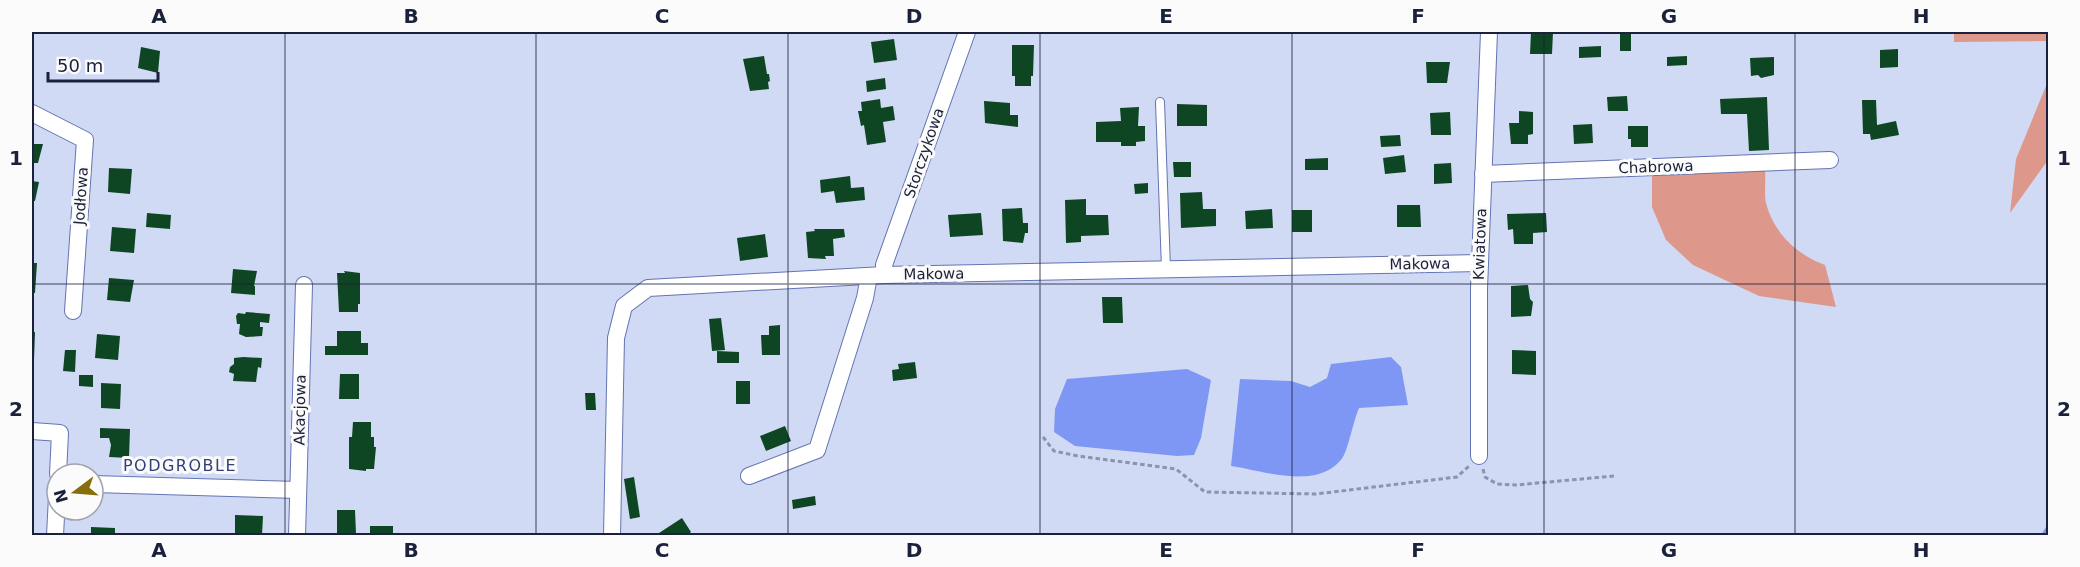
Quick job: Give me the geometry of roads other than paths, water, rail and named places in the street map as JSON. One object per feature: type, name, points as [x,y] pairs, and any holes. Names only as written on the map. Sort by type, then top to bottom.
[{"type":"street","name":"Storczykowa","points":[[749,476],[817,450],[865,298],[884,265],[967,32]]},
{"type":"street","name":"Kwiatowa","points":[[1479,456],[1480,263],[1489,32]]},
{"type":"street","name":"Jodłowa","points":[[32,113],[85,140],[73,311]]},
{"type":"street","name":"Chabrowa","points":[[1483,174],[1830,160]]},
{"type":"street","name":"Makowa","points":[[612,536],[616,338],[624,306],[648,288],[876,276],[1480,263]]},
{"type":"street","name":"Akacjowa","points":[[297,536],[304,285]]},
{"type":"street","points":[[32,430],[60,433],[59,462]]},
{"type":"street","points":[[105,484],[298,490]]},
{"type":"lane","points":[[1160,102],[1166,269]]},
{"type":"water","points":[[1391,357],[1401,367],[1408,405],[1359,408],[1345,453],[1333,467],[1306,476],[1291,476],[1231,466],[1240,379],[1291,381],[1310,387],[1327,378],[1331,364]]},
{"type":"water","points":[[1187,369],[1211,380],[1201,438],[1194,455],[1177,456],[1075,446],[1054,432],[1055,409],[1067,379]]},
{"type":"waterway","points":[[2043,536],[2048,528]]},
{"type":"district","name":"PODGROBLE","points":[[180,465]]}]
